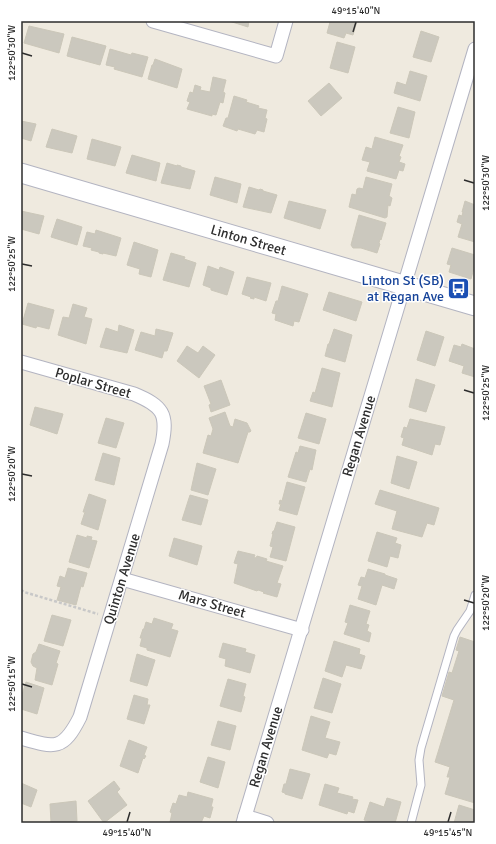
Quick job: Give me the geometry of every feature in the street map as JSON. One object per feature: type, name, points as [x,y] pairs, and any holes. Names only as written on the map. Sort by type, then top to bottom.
[{"type":"street","points":[[153,21],[276,56],[286,21]]},
{"type":"street","name":"Regan Avenue","points":[[244,820],[475,49]]},
{"type":"street","name":"Linton Street","points":[[21,173],[475,306]]},
{"type":"street","name":"Poplar Street","points":[[21,362],[134,394],[155,404],[160,411]]},
{"type":"street","name":"Quinton Avenue","points":[[21,738],[38,743],[62,743],[72,732],[80,717],[162,444],[165,428],[164,418],[160,411]]},
{"type":"street","name":"Mars Street","points":[[122,579],[302,630]]},
{"type":"street","points":[[244,820],[267,823]]},
{"type":"lane","points":[[411,823],[420,791],[419,760],[421,748],[456,630],[470,611],[475,595]]},
{"type":"path","points":[[21,590],[110,617]]},
{"type":"building","points":[[229,21],[249,21],[248,27]]},
{"type":"building","points":[[328,21],[357,21],[353,35],[346,33],[344,38],[327,33],[330,22]]},
{"type":"building","points":[[29,26],[64,34],[59,53],[24,43]]},
{"type":"building","points":[[421,31],[439,37],[431,62],[413,57]]},
{"type":"building","points":[[72,37],[106,46],[100,65],[67,56]]},
{"type":"building","points":[[337,42],[355,47],[348,73],[330,68]]},
{"type":"building","points":[[110,49],[131,55],[132,53],[148,57],[142,77],[114,69],[115,67],[106,65]]},
{"type":"building","points":[[155,59],[182,69],[177,88],[148,79]]},
{"type":"building","points":[[410,71],[427,76],[420,101],[394,93],[397,82],[406,85]]},
{"type":"building","points":[[213,77],[226,80],[223,92],[225,93],[223,103],[220,102],[216,115],[212,114],[212,116],[187,109],[190,102],[187,101],[190,92],[193,93],[195,85],[201,87],[200,90],[210,92]]},
{"type":"building","points":[[329,83],[342,98],[321,116],[308,101]]},
{"type":"building","points":[[234,96],[259,106],[258,108],[267,110],[265,118],[267,119],[264,132],[257,130],[255,134],[238,129],[237,131],[223,126],[226,118],[228,118]]},
{"type":"building","points":[[398,107],[415,112],[409,138],[390,133]]},
{"type":"building","points":[[21,121],[36,124],[31,141],[21,138]]},
{"type":"building","points":[[52,129],[77,136],[72,153],[46,147]]},
{"type":"building","points":[[375,137],[403,145],[399,156],[401,157],[399,162],[405,164],[403,171],[399,170],[396,179],[367,171],[370,162],[362,160],[366,147],[372,149]]},
{"type":"building","points":[[92,139],[121,147],[115,166],[87,159]]},
{"type":"building","points":[[132,155],[160,163],[156,181],[126,173]]},
{"type":"building","points":[[167,163],[195,171],[190,189],[161,183]]},
{"type":"building","points":[[215,177],[241,184],[237,203],[210,195]]},
{"type":"building","points":[[366,177],[392,184],[389,196],[392,198],[390,206],[388,205],[387,217],[385,218],[349,207],[352,194],[356,195],[357,189],[359,188],[363,189]]},
{"type":"building","points":[[249,187],[277,195],[271,213],[243,207]]},
{"type":"building","points":[[289,201],[326,210],[320,229],[284,218]]},
{"type":"building","points":[[465,201],[475,205],[475,242],[458,237],[462,224],[457,222],[459,215],[462,216]]},
{"type":"building","points":[[21,211],[44,216],[39,234],[21,229]]},
{"type":"building","points":[[359,215],[386,223],[377,253],[361,248],[353,248],[351,245]]},
{"type":"building","points":[[57,219],[82,227],[77,245],[51,237]]},
{"type":"building","points":[[96,230],[121,238],[116,256],[99,253],[91,250],[92,248],[83,246],[87,232],[95,234]]},
{"type":"building","points":[[134,242],[158,250],[151,277],[139,274],[140,269],[127,265]]},
{"type":"building","points":[[452,248],[475,255],[475,264],[471,279],[449,272],[451,265],[447,264]]},
{"type":"building","points":[[171,253],[185,257],[184,259],[196,263],[189,287],[163,280]]},
{"type":"building","points":[[208,266],[219,270],[220,267],[234,272],[227,295],[211,290],[211,288],[203,285]]},
{"type":"building","points":[[247,277],[271,283],[266,301],[254,297],[254,299],[250,298],[251,297],[242,294]]},
{"type":"building","points":[[282,286],[308,294],[299,322],[294,321],[293,326],[275,320],[276,314],[272,313],[276,301],[278,301]]},
{"type":"building","points":[[329,292],[362,302],[356,321],[323,310]]},
{"type":"building","points":[[28,303],[54,310],[49,329],[37,326],[36,328],[22,324]]},
{"type":"building","points":[[73,304],[87,308],[84,317],[92,319],[86,344],[58,335],[63,317],[69,318]]},
{"type":"building","points":[[119,325],[134,330],[127,353],[100,347],[106,328],[118,332]]},
{"type":"building","points":[[156,329],[173,333],[167,351],[164,351],[162,358],[135,350],[141,332],[155,336]]},
{"type":"building","points":[[334,329],[352,335],[345,362],[325,356]]},
{"type":"building","points":[[426,331],[444,337],[435,366],[417,360]]},
{"type":"building","points":[[462,344],[475,349],[475,377],[462,373],[464,366],[449,361],[454,345],[461,347]]},
{"type":"building","points":[[187,346],[198,353],[203,346],[215,355],[199,378],[177,361]]},
{"type":"building","points":[[322,368],[340,373],[332,407],[310,401],[313,392],[315,393]]},
{"type":"building","points":[[416,379],[435,385],[426,412],[409,407]]},
{"type":"building","points":[[221,380],[230,405],[211,412],[209,405],[211,404],[204,386]]},
{"type":"building","points":[[35,407],[63,414],[57,434],[30,425]]},
{"type":"building","points":[[225,412],[230,426],[233,427],[235,419],[247,423],[251,431],[248,432],[238,463],[203,453],[208,435],[211,436],[213,429],[209,418]]},
{"type":"building","points":[[306,413],[326,419],[319,444],[298,438]]},
{"type":"building","points":[[106,418],[124,423],[116,448],[98,443]]},
{"type":"building","points":[[410,419],[445,427],[440,445],[435,444],[432,455],[402,445],[404,438],[401,437],[404,427],[407,428]]},
{"type":"building","points":[[300,446],[316,450],[312,470],[310,469],[306,482],[288,477],[296,452],[298,453]]},
{"type":"building","points":[[103,453],[120,458],[114,485],[95,480]]},
{"type":"building","points":[[397,456],[417,462],[409,489],[391,483]]},
{"type":"building","points":[[197,463],[216,469],[208,495],[191,490]]},
{"type":"building","points":[[287,482],[305,487],[297,515],[279,510],[281,504],[279,504],[280,500],[282,501]]},
{"type":"building","points":[[380,490],[439,508],[434,525],[427,523],[422,537],[392,529],[397,511],[375,504]]},
{"type":"building","points":[[89,494],[106,500],[98,530],[81,524]]},
{"type":"building","points":[[190,495],[208,500],[201,525],[182,520]]},
{"type":"building","points":[[277,522],[295,527],[286,561],[270,557],[273,547],[270,546],[272,534]]},
{"type":"building","points":[[377,532],[397,538],[395,543],[401,545],[398,558],[390,556],[387,567],[368,561]]},
{"type":"building","points":[[77,535],[87,538],[87,536],[92,537],[91,540],[97,541],[89,568],[69,562]]},
{"type":"building","points":[[174,538],[202,546],[197,565],[169,556]]},
{"type":"building","points":[[238,551],[255,555],[254,557],[256,558],[257,556],[267,559],[266,561],[283,566],[277,583],[281,584],[277,597],[234,583],[238,564],[234,563]]},
{"type":"building","points":[[68,568],[87,573],[83,587],[81,586],[76,605],[57,600],[61,587],[57,586],[60,576],[65,578]]},
{"type":"building","points":[[368,569],[397,579],[394,589],[382,585],[376,605],[358,599],[362,586],[358,585],[361,577],[365,578]]},
{"type":"building","points":[[350,605],[370,611],[366,624],[369,625],[367,631],[371,633],[369,642],[344,634],[348,623],[345,622]]},
{"type":"building","points":[[52,615],[71,620],[63,646],[44,641]]},
{"type":"building","points":[[154,618],[173,624],[171,629],[178,631],[170,657],[147,650],[147,648],[140,646],[142,638],[140,638],[146,622],[152,624]]},
{"type":"building","points":[[460,637],[475,642],[475,756],[473,764],[475,765],[475,803],[445,794],[450,777],[447,777],[450,767],[435,762],[454,700],[442,696],[449,672],[452,673],[459,651],[456,650]]},
{"type":"building","points":[[334,641],[360,649],[359,654],[365,656],[361,669],[346,665],[342,677],[325,671]]},
{"type":"building","points":[[223,643],[246,649],[245,652],[255,655],[250,673],[225,666],[226,659],[219,657]]},
{"type":"building","points":[[39,644],[60,651],[52,685],[35,680],[37,668],[33,666],[31,662],[33,654],[36,652]]},
{"type":"building","points":[[137,654],[155,660],[147,686],[130,681]]},
{"type":"building","points":[[323,678],[341,684],[332,713],[314,708]]},
{"type":"building","points":[[228,679],[246,684],[243,696],[245,697],[241,712],[220,706]]},
{"type":"building","points":[[26,682],[44,688],[37,714],[21,709],[21,698]]},
{"type":"building","points":[[134,695],[148,699],[147,705],[150,705],[144,724],[127,719]]},
{"type":"building","points":[[311,716],[330,722],[325,738],[340,742],[336,755],[329,753],[327,758],[302,750]]},
{"type":"building","points":[[218,721],[236,726],[230,750],[211,745]]},
{"type":"building","points":[[129,740],[147,747],[144,755],[146,756],[144,759],[143,758],[138,773],[120,766]]},
{"type":"building","points":[[208,757],[225,762],[218,788],[200,782]]},
{"type":"building","points":[[290,769],[310,774],[302,799],[282,792]]},
{"type":"building","points":[[114,781],[120,789],[117,792],[127,805],[104,823],[88,801]]},
{"type":"building","points":[[21,783],[37,790],[31,807],[21,803]]},
{"type":"building","points":[[325,784],[339,788],[337,793],[353,797],[352,799],[358,800],[354,813],[348,811],[347,814],[319,805]]},
{"type":"building","points":[[188,792],[213,799],[211,807],[213,807],[210,818],[204,816],[201,823],[170,822],[172,813],[170,812],[173,803],[176,804],[179,795],[187,797]]},
{"type":"building","points":[[387,798],[401,802],[395,823],[375,823],[364,820],[370,802],[384,807]]},
{"type":"building","points":[[76,801],[77,821],[51,823],[50,804]]},
{"type":"building","points":[[459,805],[475,810],[475,823],[454,823]]},
{"type":"place","name":"Linton St (SB) at Regan Ave","points":[[459,288]]}]
